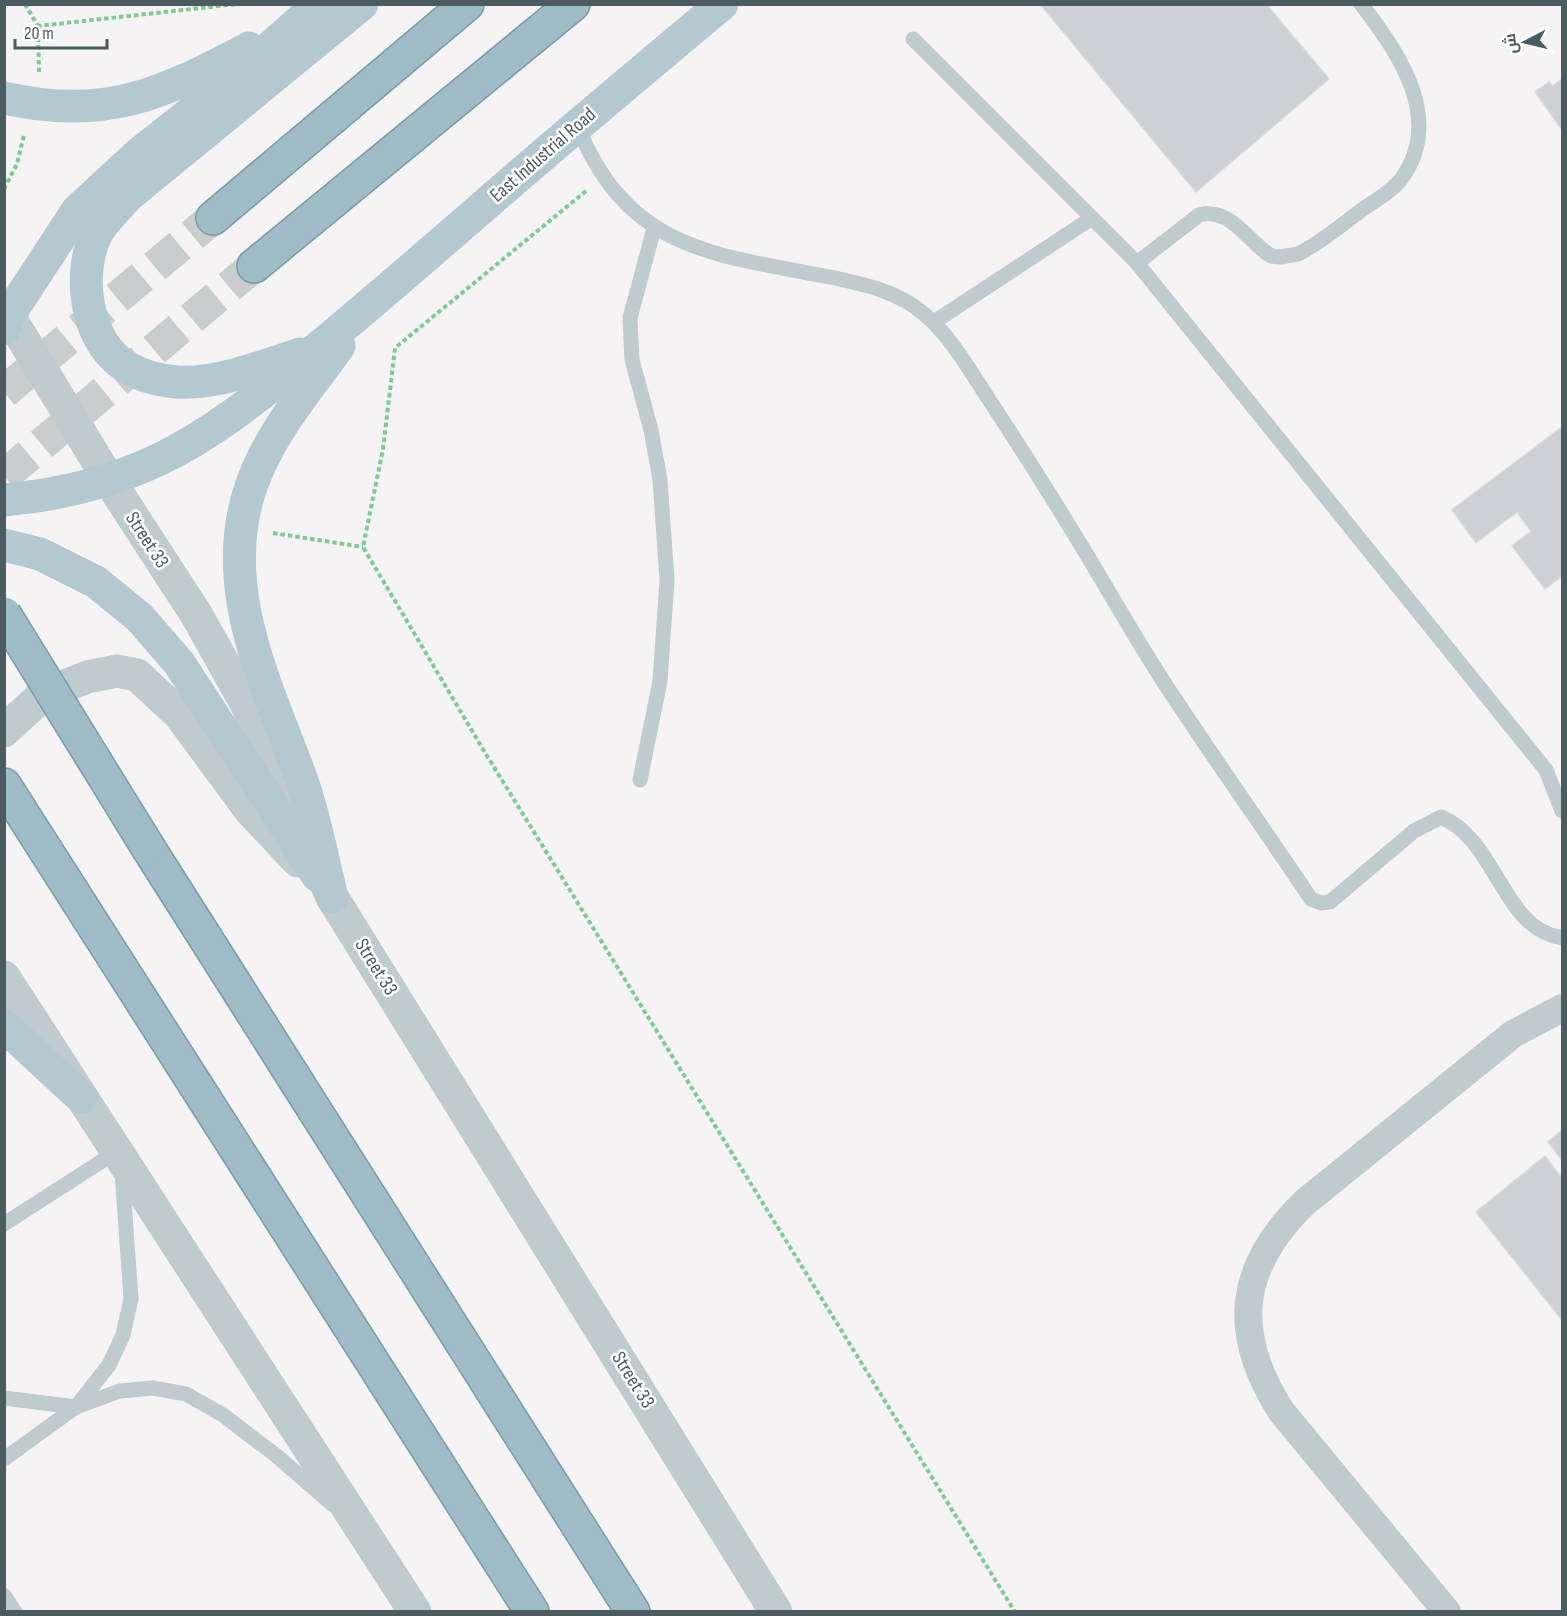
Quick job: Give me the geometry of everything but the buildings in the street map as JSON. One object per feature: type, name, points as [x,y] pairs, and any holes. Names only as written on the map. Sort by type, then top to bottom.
[{"type":"highway","points":[[213,218],[467,4]]},
{"type":"highway","points":[[254,266],[573,4]]},
{"type":"highway","points":[[4,614],[149,849],[633,1611]]},
{"type":"highway","points":[[4,785],[532,1611]]},
{"type":"main road","points":[[319,347],[272,364],[213,379],[178,382],[148,377],[120,363],[100,339],[89,307],[86,278],[90,252],[97,233],[129,195],[362,4]]},
{"type":"main road","name":"East Industrial Road","points":[[366,309],[577,125],[722,4]]},
{"type":"main road","points":[[18,101],[73,108],[130,101],[186,81],[309,13]]},
{"type":"main road","points":[[6,317],[77,212],[133,159],[239,75],[309,13]]},
{"type":"main road","points":[[4,500],[63,491],[109,480],[161,459],[197,439],[249,404],[366,309]]},
{"type":"main road","points":[[332,897],[302,781],[262,677],[247,628],[240,577],[242,528],[252,485],[272,442],[366,309]]},
{"type":"main road","points":[[4,545],[40,554],[96,582],[140,618],[179,663],[332,897]]},
{"type":"main road","points":[[10,1001],[81,1097]]},
{"type":"street","name":"Street 33","points":[[6,317],[196,614],[248,705],[332,897],[776,1611]]},
{"type":"street","points":[[4,731],[43,695],[87,677],[117,671],[137,675],[180,715],[250,810],[332,897]]},
{"type":"street","points":[[4,959],[10,1001]]},
{"type":"street","points":[[1447,1611],[1281,1410],[1263,1382],[1252,1351],[1248,1318],[1252,1285],[1263,1254],[1280,1226],[1304,1203],[1513,1034],[1563,1008]]},
{"type":"street","points":[[81,1097],[415,1611]]},
{"type":"lane","points":[[1137,263],[1199,215],[1206,213],[1221,214],[1271,256],[1298,254],[1310,248],[1401,180],[1417,152],[1419,118],[1412,87],[1392,43],[1361,4]]},
{"type":"lane","points":[[913,39],[1137,263],[1546,770],[1563,811]]},
{"type":"lane","points":[[577,125],[589,156],[603,177],[629,208],[654,228],[684,244],[714,254],[861,283],[896,295],[934,322],[970,371],[1030,462],[1168,689],[1311,899],[1321,903],[1330,903],[1414,831],[1442,817],[1459,825],[1479,847],[1519,910],[1533,926],[1553,936],[1563,938]]},
{"type":"lane","points":[[934,322],[1092,218]]},
{"type":"lane","points":[[640,780],[660,681],[667,580],[660,480],[651,430],[632,360],[630,318],[654,228]]},
{"type":"lane","points":[[1546,770],[1563,780]]},
{"type":"lane","points":[[4,1224],[118,1156],[131,1299],[123,1335],[109,1365],[76,1407]]},
{"type":"lane","points":[[4,1459],[76,1407],[120,1391],[153,1388],[186,1394],[223,1415],[278,1457],[366,1533]]},
{"type":"lane","points":[[4,1398],[76,1407]]},
{"type":"lane","points":[[4,1595],[15,1611]]},
{"type":"path","points":[[4,189],[17,164],[18,101],[40,69],[39,26],[25,4]]},
{"type":"path","points":[[39,26],[237,4]]},
{"type":"path","points":[[603,177],[395,348],[383,449],[363,547],[484,751],[1015,1611]]},
{"type":"path","points":[[242,528],[363,547]]},
{"type":"tunnel","points":[[4,392],[213,218]]},
{"type":"tunnel","points":[[4,476],[254,266]]}]
